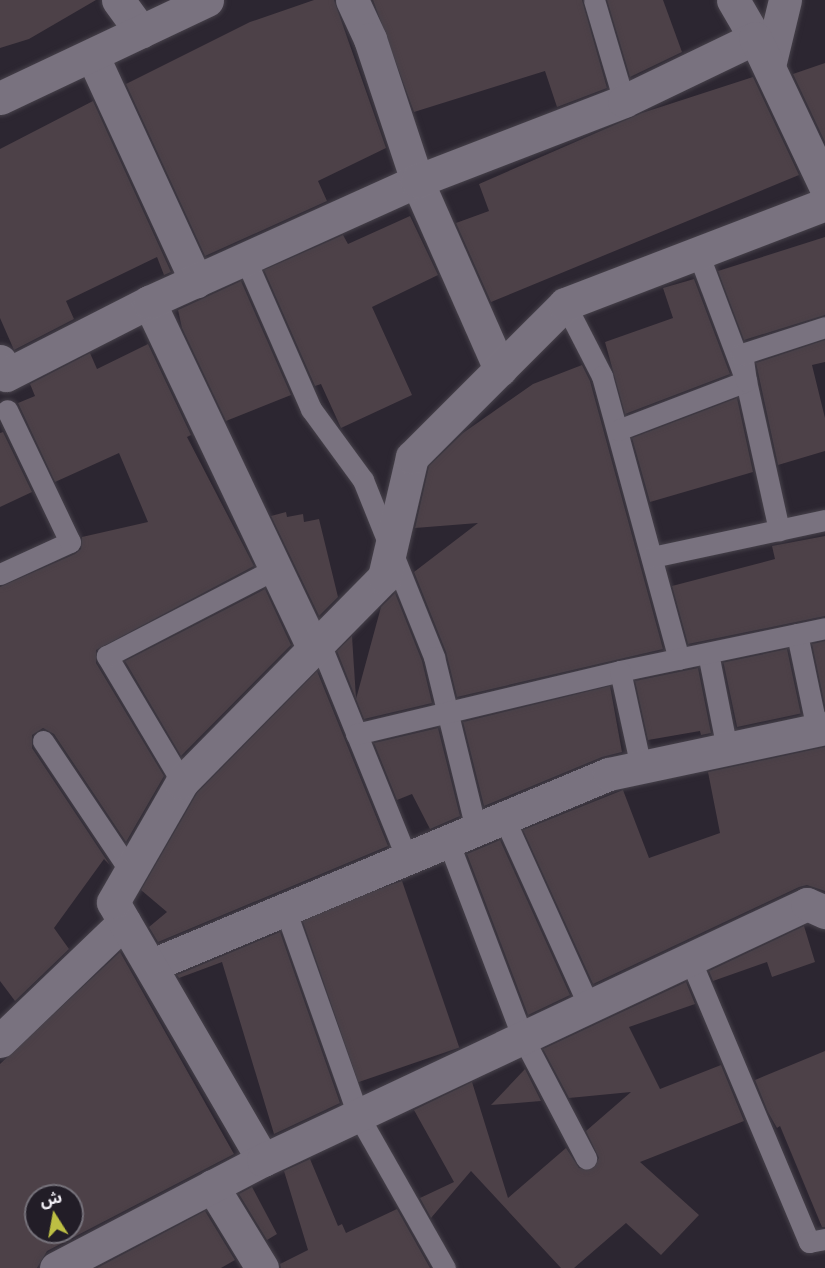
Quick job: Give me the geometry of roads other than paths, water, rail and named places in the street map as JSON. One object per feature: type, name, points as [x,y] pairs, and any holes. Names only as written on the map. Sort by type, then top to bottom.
[{"type":"street","points":[[118,0],[141,32]]},
{"type":"street","points":[[0,98],[93,57],[207,0]]},
{"type":"street","points":[[352,0],[370,39],[417,181],[500,369]]},
{"type":"street","points":[[733,0],[762,52],[825,186]]},
{"type":"street","points":[[3,368],[417,181],[624,101],[762,52],[785,0]]},
{"type":"street","points":[[93,57],[196,281]]},
{"type":"street","points":[[263,1160],[152,965],[113,902],[182,782],[384,576],[412,457],[565,304],[825,204]]},
{"type":"street","points":[[149,302],[275,569],[316,644]]},
{"type":"street","points":[[152,965],[609,774],[821,729]]},
{"type":"street","points":[[56,1268],[263,1160],[807,904],[825,912]]},
{"type":"street","points":[[3,1029],[124,922]]},
{"type":"street","points":[[212,1186],[262,1268]]},
{"type":"lane","points":[[594,0],[624,101]]},
{"type":"lane","points":[[698,253],[746,381]]},
{"type":"lane","points":[[245,258],[311,409],[363,480],[434,657],[476,829],[522,1038],[586,1158]]},
{"type":"lane","points":[[565,304],[603,376],[679,659]]},
{"type":"lane","points":[[779,530],[742,354],[825,327]]},
{"type":"lane","points":[[1,572],[70,542],[3,412],[3,368]]},
{"type":"lane","points":[[618,430],[746,381]]},
{"type":"lane","points":[[652,557],[825,520]]},
{"type":"lane","points":[[182,782],[107,656],[275,569]]},
{"type":"lane","points":[[356,734],[620,671],[825,628]]},
{"type":"lane","points":[[797,634],[821,729]]},
{"type":"lane","points":[[316,644],[407,859]]},
{"type":"lane","points":[[708,653],[727,749]]},
{"type":"lane","points":[[620,671],[641,767]]},
{"type":"lane","points":[[43,741],[130,871]]},
{"type":"lane","points":[[476,829],[589,1006]]},
{"type":"lane","points":[[285,909],[358,1115],[445,1268]]},
{"type":"lane","points":[[690,959],[810,1242],[825,1239]]}]
